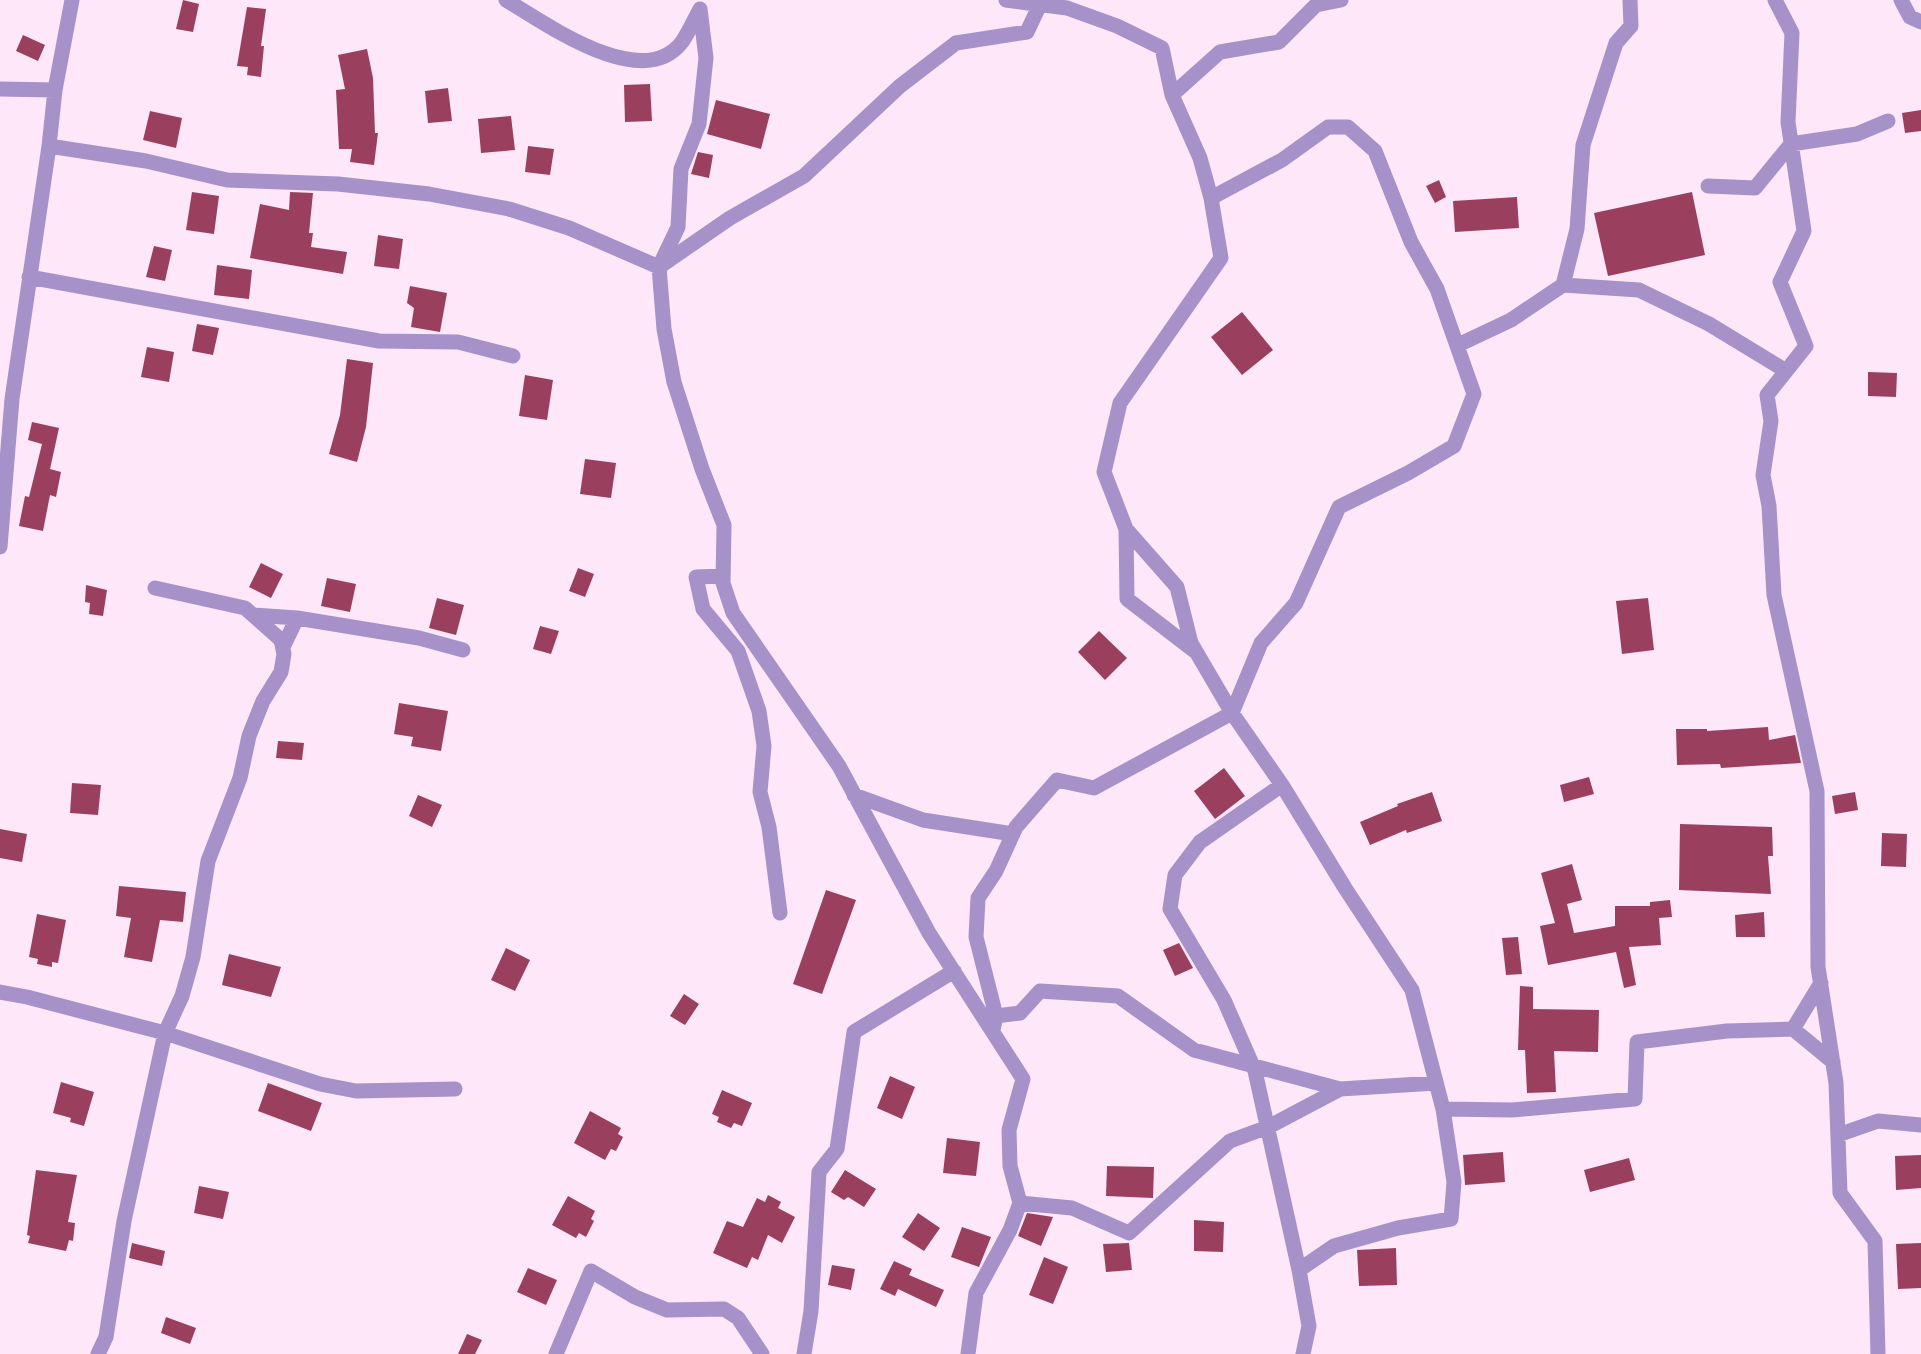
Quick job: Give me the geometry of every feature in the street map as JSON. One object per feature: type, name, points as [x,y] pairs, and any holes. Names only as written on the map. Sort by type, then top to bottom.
[{"type":"street","points":[[0,545],[12,399],[49,147],[55,90],[72,0]]},
{"type":"street","points":[[506,0],[582,46],[618,58],[659,58],[681,43],[700,4]]},
{"type":"street","points":[[1006,0],[1041,2],[1066,8],[1117,26],[1162,48],[1172,95],[1200,158],[1212,198],[1221,258],[1120,403],[1104,472],[1126,529],[1177,587],[1191,643],[1232,713],[1282,785],[1345,888],[1412,990],[1443,1109],[1454,1182],[1451,1219],[1398,1228],[1334,1246],[1299,1270]]},
{"type":"street","points":[[1066,8],[1085,0]]},
{"type":"street","points":[[1172,95],[1220,52],[1279,42],[1316,5],[1341,0]]},
{"type":"street","points":[[1563,285],[1577,229],[1583,145],[1616,43],[1631,26],[1630,0]]},
{"type":"street","points":[[1775,0],[1792,33],[1788,122],[1804,231],[1780,282],[1806,346],[1767,395],[1771,421],[1764,475],[1769,506],[1774,595],[1817,791],[1818,967],[1833,1062],[1840,1193],[1875,1241],[1878,1354]]},
{"type":"street","points":[[1901,0],[1910,17],[1921,22]]},
{"type":"street","points":[[660,267],[730,218],[804,176],[900,86],[956,43],[1027,32],[1041,2]]},
{"type":"street","points":[[700,4],[706,58],[699,124],[681,169],[678,227],[660,267],[664,329],[674,382],[702,470],[724,525],[723,576],[726,598],[733,613],[838,766],[929,933],[954,971],[994,1023],[1023,1079],[1009,1130],[1010,1166],[1020,1203],[1010,1230],[976,1293],[968,1354]]},
{"type":"street","points":[[0,89],[55,90]]},
{"type":"street","points":[[1708,186],[1755,188],[1791,144],[1857,134],[1888,121]]},
{"type":"street","points":[[994,1023],[976,937],[978,898],[996,872],[1012,834],[1057,780],[1094,788],[1232,713],[1261,643],[1296,603],[1340,507],[1408,473],[1454,446],[1474,394],[1437,289],[1399,214],[1375,151],[1348,127],[1328,127],[1282,160],[1212,198]]},
{"type":"street","points":[[49,147],[146,161],[227,180],[338,184],[429,194],[509,209],[569,228],[660,267]]},
{"type":"street","points":[[29,277],[379,341],[458,342],[513,356]]},
{"type":"street","points":[[1458,345],[1511,320],[1563,285],[1639,290],[1709,324],[1786,371]]},
{"type":"street","points":[[1126,529],[1127,599],[1198,654]]},
{"type":"street","points":[[723,576],[696,577],[703,609],[738,651],[759,711],[764,746],[760,792],[769,827],[780,913]]},
{"type":"street","points":[[98,1354],[106,1337],[124,1221],[165,1033],[183,996],[193,957],[208,861],[240,778],[249,736],[263,701],[281,672],[283,647],[281,640],[244,608],[155,588]]},
{"type":"street","points":[[253,615],[297,618],[419,638],[464,650]]},
{"type":"street","points":[[283,647],[297,618]]},
{"type":"street","points":[[1282,785],[1200,842],[1175,875],[1170,909],[1224,1000],[1253,1066],[1299,1270],[1309,1326],[1303,1354]]},
{"type":"street","points":[[854,795],[923,820],[1012,834]]},
{"type":"street","points":[[804,1354],[811,1311],[819,1172],[837,1149],[854,1032],[954,971]]},
{"type":"street","points":[[1793,1029],[1821,983]]},
{"type":"street","points":[[994,1023],[1020,1013],[1040,991],[1118,996],[1194,1050],[1340,1089],[1436,1083]]},
{"type":"street","points":[[0,992],[165,1033],[320,1084],[356,1091],[455,1089]]},
{"type":"street","points":[[1443,1109],[1512,1110],[1635,1099],[1637,1042],[1727,1030],[1793,1029],[1833,1062]]},
{"type":"street","points":[[1020,1203],[1072,1208],[1129,1233],[1230,1142],[1268,1127],[1340,1089]]},
{"type":"street","points":[[1838,1136],[1878,1121],[1921,1125]]},
{"type":"street","points":[[556,1354],[591,1271],[635,1297],[667,1310],[724,1309],[738,1318],[762,1354]]},
{"type":"building","points":[[183,0],[199,4],[193,32],[176,29]]},
{"type":"building","points":[[247,7],[266,9],[261,46],[264,46],[261,77],[247,75],[248,67],[237,66]]},
{"type":"building","points":[[23,35],[45,45],[38,61],[16,51]]},
{"type":"building","points":[[367,49],[373,78],[375,133],[378,133],[374,165],[350,162],[352,149],[339,149],[336,90],[345,89],[338,55]]},
{"type":"building","points":[[650,84],[652,121],[625,122],[624,85]]},
{"type":"building","points":[[448,88],[452,121],[428,123],[425,91]]},
{"type":"building","points":[[716,100],[770,114],[761,149],[707,134]]},
{"type":"building","points":[[1921,110],[1921,131],[1905,133],[1902,113]]},
{"type":"building","points":[[150,111],[182,118],[176,148],[143,140]]},
{"type":"building","points":[[511,116],[515,150],[481,153],[478,119]]},
{"type":"building","points":[[528,146],[554,149],[550,175],[525,172]]},
{"type":"building","points":[[698,152],[713,155],[709,178],[691,174]]},
{"type":"building","points":[[1439,180],[1446,197],[1435,203],[1426,186]]},
{"type":"building","points":[[192,192],[219,196],[214,234],[186,230]]},
{"type":"building","points":[[290,192],[313,193],[309,233],[313,233],[311,247],[347,252],[343,274],[250,258],[260,204],[289,210]]},
{"type":"building","points":[[1692,192],[1705,255],[1608,276],[1594,213]]},
{"type":"building","points":[[1517,197],[1519,228],[1455,232],[1453,201]]},
{"type":"building","points":[[378,235],[403,239],[399,269],[374,266]]},
{"type":"building","points":[[154,246],[172,250],[165,281],[146,277]]},
{"type":"building","points":[[217,265],[252,270],[249,299],[214,295]]},
{"type":"building","points":[[410,286],[447,293],[440,332],[411,327],[414,308],[407,303]]},
{"type":"building","points":[[1242,312],[1273,350],[1242,375],[1211,337]]},
{"type":"building","points":[[197,324],[219,328],[213,355],[192,351]]},
{"type":"building","points":[[147,347],[174,352],[169,382],[141,377]]},
{"type":"building","points":[[347,359],[373,363],[366,427],[357,462],[329,454],[340,415]]},
{"type":"building","points":[[1868,372],[1897,373],[1896,397],[1868,396]]},
{"type":"building","points":[[525,375],[553,380],[547,420],[519,416]]},
{"type":"building","points":[[32,422],[59,428],[50,469],[61,472],[56,497],[50,495],[43,531],[19,526],[25,496],[29,497],[42,444],[28,440]]},
{"type":"building","points":[[585,459],[616,463],[611,498],[580,494]]},
{"type":"building","points":[[261,563],[283,574],[271,598],[249,587]]},
{"type":"building","points":[[578,568],[594,574],[585,597],[569,591]]},
{"type":"building","points":[[327,578],[356,584],[350,612],[321,606]]},
{"type":"building","points":[[86,585],[107,590],[103,616],[89,614],[90,603],[85,602]]},
{"type":"building","points":[[437,598],[464,605],[456,635],[429,628]]},
{"type":"building","points":[[1648,598],[1654,650],[1622,654],[1616,601]]},
{"type":"building","points":[[540,626],[559,631],[551,654],[533,649]]},
{"type":"building","points":[[1099,631],[1127,658],[1105,680],[1078,652]]},
{"type":"building","points":[[399,703],[448,711],[441,751],[411,746],[413,737],[394,734]]},
{"type":"building","points":[[1768,727],[1769,740],[1795,735],[1801,763],[1721,768],[1720,764],[1677,765],[1676,729],[1707,729],[1707,731]]},
{"type":"building","points":[[278,741],[304,743],[302,760],[276,758]]},
{"type":"building","points":[[1224,768],[1245,796],[1215,819],[1194,791]]},
{"type":"building","points":[[1589,777],[1594,794],[1564,802],[1560,785]]},
{"type":"building","points":[[72,783],[101,785],[98,815],[70,813]]},
{"type":"building","points":[[1432,792],[1442,821],[1407,833],[1406,830],[1370,845],[1360,822],[1398,806],[1397,804]]},
{"type":"building","points":[[1855,792],[1858,810],[1835,814],[1832,796]]},
{"type":"building","points":[[418,795],[442,805],[432,827],[409,816]]},
{"type":"building","points":[[1680,824],[1772,827],[1773,856],[1768,856],[1771,894],[1679,890]]},
{"type":"building","points":[[0,829],[27,834],[22,862],[0,858]]},
{"type":"building","points":[[1882,833],[1907,834],[1906,867],[1881,866]]},
{"type":"building","points":[[1572,864],[1582,900],[1567,904],[1574,933],[1615,926],[1615,906],[1650,906],[1650,902],[1670,900],[1672,917],[1659,918],[1661,945],[1629,947],[1636,985],[1624,988],[1616,952],[1548,965],[1540,926],[1555,923],[1541,873]]},
{"type":"building","points":[[119,886],[186,892],[183,922],[160,920],[152,962],[124,957],[131,918],[116,916]]},
{"type":"building","points":[[826,890],[856,900],[822,994],[793,984]]},
{"type":"building","points":[[1764,912],[1765,937],[1736,937],[1735,915]]},
{"type":"building","points":[[37,914],[66,920],[58,963],[52,962],[52,967],[37,964],[38,959],[29,957]]},
{"type":"building","points":[[1518,937],[1522,974],[1506,975],[1502,938]]},
{"type":"building","points":[[1179,943],[1193,968],[1175,976],[1163,950]]},
{"type":"building","points":[[506,948],[530,960],[515,991],[491,980]]},
{"type":"building","points":[[229,954],[281,967],[271,997],[222,985]]},
{"type":"building","points":[[1520,986],[1533,987],[1533,1009],[1599,1010],[1598,1052],[1554,1051],[1556,1092],[1527,1093],[1525,1050],[1518,1050]]},
{"type":"building","points":[[684,994],[699,1004],[685,1025],[670,1016]]},
{"type":"building","points":[[890,1076],[915,1087],[902,1119],[877,1108]]},
{"type":"building","points":[[61,1082],[94,1092],[84,1126],[70,1122],[71,1118],[53,1113]]},
{"type":"building","points":[[268,1083],[322,1103],[311,1131],[258,1111]]},
{"type":"building","points":[[722,1090],[752,1103],[742,1126],[734,1123],[731,1128],[717,1122],[719,1117],[712,1114]]},
{"type":"building","points":[[590,1111],[621,1128],[618,1134],[623,1137],[616,1151],[611,1149],[605,1160],[574,1143]]},
{"type":"building","points":[[947,1138],[980,1142],[976,1176],[943,1173]]},
{"type":"building","points":[[1503,1152],[1505,1182],[1465,1185],[1463,1155]]},
{"type":"building","points":[[1921,1155],[1921,1188],[1896,1190],[1895,1156]]},
{"type":"building","points":[[1629,1158],[1635,1180],[1590,1192],[1584,1170]]},
{"type":"building","points":[[1107,1166],[1154,1167],[1153,1198],[1106,1196]]},
{"type":"building","points":[[36,1170],[77,1175],[68,1222],[75,1223],[73,1241],[69,1240],[66,1251],[28,1243],[30,1236],[27,1235]]},
{"type":"building","points":[[845,1170],[876,1189],[864,1207],[848,1197],[844,1200],[831,1192]]},
{"type":"building","points":[[199,1186],[229,1192],[223,1219],[194,1213]]},
{"type":"building","points":[[768,1195],[781,1202],[778,1208],[795,1217],[782,1243],[768,1235],[758,1260],[752,1257],[747,1268],[713,1253],[727,1221],[743,1227],[757,1198],[765,1202]]},
{"type":"building","points":[[568,1196],[595,1211],[591,1219],[594,1221],[586,1237],[579,1233],[576,1238],[552,1225]]},
{"type":"building","points":[[918,1213],[940,1228],[924,1251],[902,1237]]},
{"type":"building","points":[[1027,1213],[1053,1217],[1041,1246],[1018,1236]]},
{"type":"building","points":[[1194,1220],[1224,1222],[1223,1252],[1194,1251]]},
{"type":"building","points":[[962,1227],[991,1237],[979,1267],[951,1257]]},
{"type":"building","points":[[132,1243],[165,1251],[162,1266],[129,1258]]},
{"type":"building","points":[[1129,1243],[1132,1270],[1106,1272],[1103,1244]]},
{"type":"building","points":[[1921,1243],[1921,1288],[1898,1289],[1896,1244]]},
{"type":"building","points":[[1396,1248],[1397,1285],[1359,1286],[1357,1250]]},
{"type":"building","points":[[1044,1257],[1068,1267],[1053,1304],[1029,1295]]},
{"type":"building","points":[[894,1261],[912,1269],[909,1275],[944,1290],[936,1307],[898,1289],[895,1296],[880,1289]]},
{"type":"building","points":[[832,1265],[855,1269],[851,1290],[828,1285]]},
{"type":"building","points":[[528,1268],[557,1280],[546,1305],[517,1292]]},
{"type":"building","points":[[166,1317],[196,1328],[190,1344],[161,1333]]},
{"type":"building","points":[[467,1334],[482,1340],[475,1354],[458,1354]]}]
